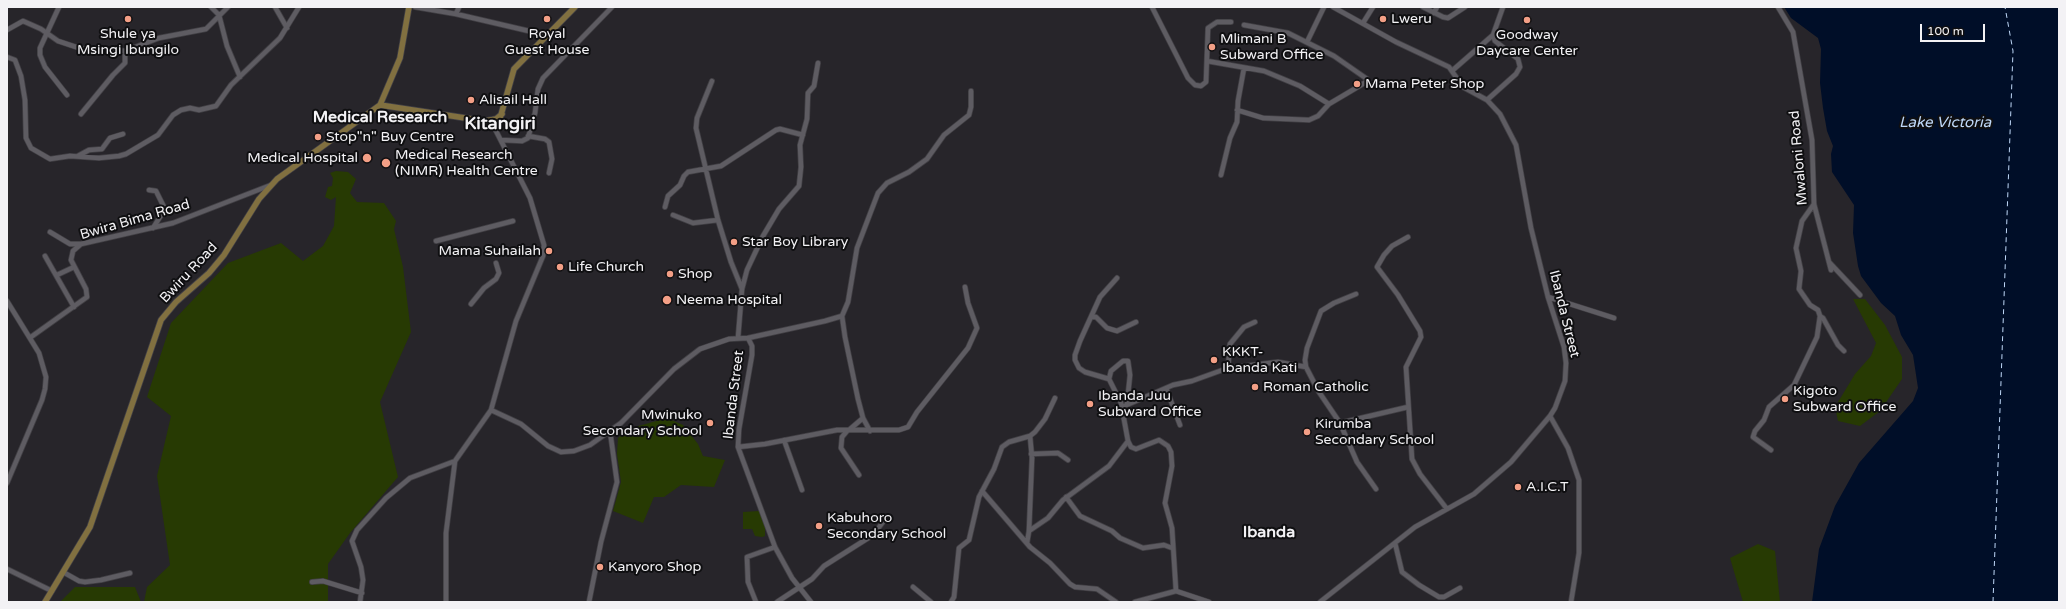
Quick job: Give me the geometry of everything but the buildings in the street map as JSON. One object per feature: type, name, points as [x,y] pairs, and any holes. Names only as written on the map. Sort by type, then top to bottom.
[{"type":"main road","points":[[409,7],[400,58],[380,105],[495,123],[502,114],[514,69],[576,7]]},
{"type":"main road","name":"Bwiru Road","points":[[45,602],[90,527],[162,320],[176,302],[209,273],[224,255],[259,199],[271,185],[293,166],[380,105]]},
{"type":"street","points":[[58,7],[40,48],[42,62],[67,95]]},
{"type":"street","points":[[211,7],[219,15],[227,46],[240,77]]},
{"type":"street","points":[[7,30],[23,21],[41,29],[46,34],[58,41],[79,48],[95,51],[125,51],[159,38],[206,29],[228,7]]},
{"type":"street","points":[[275,7],[287,28]]},
{"type":"street","points":[[7,57],[15,60],[21,76],[25,100],[26,132],[29,144],[41,155],[50,159],[78,156],[99,158],[126,154],[158,135],[173,115],[181,110],[190,108],[199,110],[216,106],[227,89],[272,47],[287,28],[299,7]]},
{"type":"street","points":[[415,7],[456,14],[546,36]]},
{"type":"street","points":[[456,14],[459,7]]},
{"type":"street","points":[[501,140],[526,140],[535,113],[538,90],[543,78],[612,7]]},
{"type":"street","points":[[1152,7],[1179,62],[1188,78],[1195,85],[1201,86],[1206,82],[1208,28],[1217,22],[1231,22]]},
{"type":"street","points":[[1307,42],[1324,7]]},
{"type":"street","points":[[1333,7],[1453,70],[1493,35],[1503,7]]},
{"type":"street","points":[[1363,23],[1373,7]]},
{"type":"street","points":[[1423,7],[1448,18],[1464,7]]},
{"type":"street","points":[[1434,13],[1437,7]]},
{"type":"street","name":"Mwaloni Road","points":[[1778,7],[1791,28],[1802,81],[1812,140],[1814,204],[1831,270]]},
{"type":"street","points":[[1237,110],[1263,118],[1309,120],[1318,116],[1329,104],[1352,92],[1366,82],[1367,79],[1334,56],[1288,33],[1244,24]]},
{"type":"street","points":[[1487,100],[1516,74],[1520,67],[1518,59],[1495,41],[1493,35]]},
{"type":"street","points":[[81,114],[112,75],[126,63],[125,51]]},
{"type":"street","points":[[1207,61],[1264,71],[1289,81],[1329,104]]},
{"type":"street","points":[[738,338],[742,289],[747,270],[763,236],[779,209],[799,186],[801,167],[800,145],[807,119],[808,94],[814,86],[818,63]]},
{"type":"street","points":[[1221,175],[1230,138],[1236,122],[1244,68]]},
{"type":"street","name":"Ibanda Street","points":[[1320,602],[1415,527],[1474,494],[1511,462],[1550,416],[1565,381],[1566,363],[1564,347],[1548,297],[1528,215],[1518,155],[1512,137],[1500,114],[1487,100],[1463,87],[1453,70]]},
{"type":"street","points":[[712,81],[696,123],[705,170],[718,220],[731,262],[742,289]]},
{"type":"street","points":[[870,431],[863,418],[845,337],[842,316],[848,302],[857,248],[878,193],[887,182],[909,172],[927,159],[944,135],[969,114],[971,107],[971,91]]},
{"type":"street","points":[[446,602],[446,533],[455,461],[491,410],[510,341],[523,304],[543,256],[544,245],[530,198],[501,140],[495,123]]},
{"type":"street","points":[[665,207],[668,196],[680,185],[686,173],[705,170],[726,163],[776,130],[780,129],[803,135]]},
{"type":"street","points":[[78,156],[89,150],[102,149],[110,138],[123,134]]},
{"type":"street","points":[[528,136],[545,139],[549,142],[552,159],[549,173]]},
{"type":"street","name":"Bwira Bima Road","points":[[74,267],[71,260],[72,254],[81,244],[173,223],[271,185]]},
{"type":"street","points":[[150,190],[156,191],[165,209],[153,228]]},
{"type":"street","points":[[1771,450],[1753,437],[1755,431],[1764,420],[1769,407],[1794,385],[1817,337],[1820,316],[1818,310],[1810,305],[1799,289],[1802,271],[1796,248],[1802,221],[1814,204]]},
{"type":"street","points":[[673,215],[693,223],[718,220]]},
{"type":"street","points":[[436,241],[513,221]]},
{"type":"street","points":[[50,232],[70,244],[81,244]]},
{"type":"street","points":[[1408,237],[1392,246],[1384,255],[1377,267],[1398,295],[1420,331],[1421,337],[1406,367],[1408,407],[1411,424],[1412,459],[1420,474],[1447,508]]},
{"type":"street","points":[[45,256],[57,274],[74,307]]},
{"type":"street","points":[[1829,262],[1860,295]]},
{"type":"street","points":[[471,304],[484,288],[496,279],[499,273],[496,263]]},
{"type":"street","points":[[31,337],[86,299],[88,294],[74,267],[57,274]]},
{"type":"street","points":[[1117,278],[1100,297],[1075,355],[1075,360],[1079,368],[1085,372],[1109,379],[1125,406]]},
{"type":"street","points":[[738,447],[825,432],[899,430],[908,427],[916,412],[968,348],[977,328],[968,303],[965,287]]},
{"type":"street","points":[[1356,294],[1334,303],[1322,311],[1307,348],[1305,360],[1306,367],[1319,392],[1340,423],[1357,462],[1376,489]]},
{"type":"street","points":[[1548,297],[1614,318]]},
{"type":"street","points":[[7,301],[31,337],[44,365],[45,389],[7,483]]},
{"type":"street","points":[[748,338],[842,316]]},
{"type":"street","points":[[1820,316],[1823,318],[1838,345],[1844,351]]},
{"type":"street","points":[[1091,317],[1096,317],[1107,328],[1116,331],[1136,322]]},
{"type":"street","points":[[1228,368],[1230,344],[1244,327],[1255,322]]},
{"type":"street","name":"Ibanda Street","points":[[491,410],[521,424],[548,446],[562,452],[574,451],[590,445],[610,431],[688,357],[709,345],[729,339],[748,338],[752,346],[752,355],[739,429],[738,447],[775,547],[799,587],[811,602]]},
{"type":"street","points":[[1109,379],[1111,370],[1123,361],[1128,361],[1130,375],[1125,406],[1128,441],[1131,447],[1136,449],[1159,440],[1168,446],[1171,452],[1172,466],[1165,504],[1171,521],[1176,592]]},
{"type":"street","points":[[1125,406],[1166,388],[1228,368],[1278,362],[1306,367]]},
{"type":"street","points":[[1166,388],[1180,425]]},
{"type":"street","points":[[951,602],[954,597],[959,548],[969,540],[982,491],[994,469],[1002,447],[1009,442],[1030,436],[1041,425],[1055,398]]},
{"type":"street","points":[[1340,423],[1408,407]]},
{"type":"street","points":[[1550,416],[1568,448],[1579,480],[1580,549],[1571,602]]},
{"type":"street","points":[[859,475],[841,448],[842,437],[863,418]]},
{"type":"street","points":[[589,602],[601,542],[617,482],[610,431]]},
{"type":"street","points":[[1027,543],[1030,531],[1030,436]]},
{"type":"street","points":[[784,440],[802,490]]},
{"type":"street","points":[[1030,531],[1048,518],[1054,508],[1066,497],[1100,474],[1111,463],[1128,441]]},
{"type":"street","points":[[1031,454],[1058,453],[1068,460]]},
{"type":"street","points":[[360,602],[363,580],[361,567],[352,541],[357,530],[386,498],[410,478],[455,461]]},
{"type":"street","points":[[982,491],[1027,543],[1070,584],[1075,587],[1097,590],[1110,596],[1116,602]]},
{"type":"street","points":[[1066,497],[1080,516],[1112,531],[1120,538],[1143,548],[1164,545],[1172,548]]},
{"type":"street","points":[[777,602],[812,579],[835,558],[873,535],[883,522]]},
{"type":"street","points":[[1395,544],[1402,572],[1419,585],[1439,597],[1444,597],[1460,588]]},
{"type":"street","points":[[756,602],[748,582],[747,558],[775,547]]},
{"type":"street","points":[[7,569],[52,591]]},
{"type":"street","points":[[63,572],[79,581],[85,582],[130,573]]},
{"type":"street","points":[[312,582],[323,581],[362,593]]},
{"type":"street","points":[[913,587],[931,602]]},
{"type":"street","points":[[1135,602],[1176,592],[1209,602]]},
{"type":"green space","points":[[336,171],[348,172],[356,179],[350,193],[357,202],[384,203],[396,221],[394,229],[403,267],[411,332],[380,402],[398,477],[350,533],[328,564],[328,602],[144,602],[147,587],[170,565],[157,476],[171,416],[147,397],[171,323],[228,263],[281,243],[303,261],[323,246],[334,226],[336,197],[331,200],[325,197],[328,187],[332,186],[333,178],[330,173]]},
{"type":"green space","points":[[1853,299],[1865,299],[1885,325],[1902,357],[1902,379],[1880,411],[1860,426],[1838,421],[1835,407],[1855,374],[1871,356],[1876,343]]},
{"type":"green space","points":[[667,418],[683,425],[698,444],[703,456],[725,460],[714,487],[681,485],[664,497],[654,497],[643,523],[613,511],[621,482],[617,454],[618,438],[628,429]]},
{"type":"green space","points":[[759,511],[765,524],[765,536],[762,537],[755,536],[752,529],[743,529],[743,512]]},
{"type":"green space","points":[[1758,544],[1775,551],[1780,602],[1743,602],[1730,558]]},
{"type":"green space","points":[[75,587],[135,587],[141,602],[60,602]]},
{"type":"water","name":"Lake Victoria","points":[[1784,7],[2059,7],[2059,602],[1812,602],[1819,549],[1835,506],[1859,463],[1913,401],[1918,388],[1913,355],[1901,335],[1895,316],[1881,303],[1861,276],[1858,266],[1853,233],[1854,205],[1832,172],[1831,154],[1833,146],[1827,131],[1823,108],[1820,83],[1821,49],[1818,38],[1791,18]]},
{"type":"ferry route","points":[[1993,602],[2013,51],[2005,7]]},
{"type":"place","name":"Shule ya Msingi Ibungilo","points":[[128,19]]},
{"type":"place","name":"Royal Guest House","points":[[547,19]]},
{"type":"place","name":"Lweru","points":[[1383,19]]},
{"type":"place","name":"Goodway Daycare Center","points":[[1527,20]]},
{"type":"place","name":"Mlimani B Subward Office","points":[[1212,47]]},
{"type":"place","name":"Mama Peter Shop","points":[[1357,84]]},
{"type":"place","name":"Alisail Hall","points":[[471,100]]},
{"type":"place","name":"Stop\"n\" Buy Centre","points":[[318,137]]},
{"type":"place","name":"Medical Hospital","points":[[367,158]]},
{"type":"place","name":"Medical Research (NIMR) Health Centre","points":[[386,163]]},
{"type":"place","name":"Star Boy Library","points":[[734,242]]},
{"type":"place","name":"Mama Suhailah","points":[[549,251]]},
{"type":"place","name":"Life Church","points":[[560,267]]},
{"type":"place","name":"Shop","points":[[670,274]]},
{"type":"place","name":"Neema Hospital","points":[[667,300]]},
{"type":"place","name":"KKKT- Ibanda Kati","points":[[1214,360]]},
{"type":"place","name":"Roman Catholic","points":[[1255,387]]},
{"type":"place","name":"Kigoto Subward Office","points":[[1785,399]]},
{"type":"place","name":"Ibanda Juu Subward Office","points":[[1090,404]]},
{"type":"place","name":"Mwinuko Secondary School","points":[[710,423]]},
{"type":"place","name":"Kirumba Secondary School","points":[[1307,432]]},
{"type":"place","name":"A.I.C.T","points":[[1518,487]]},
{"type":"place","name":"Kabuhoro Secondary School","points":[[819,526]]},
{"type":"place","name":"Kanyoro Shop","points":[[600,567]]},
{"type":"district","name":"Medical Research","points":[[380,118]]},
{"type":"district","name":"Kitangiri","points":[[500,124]]},
{"type":"district","name":"Ibanda","points":[[1269,533]]}]
